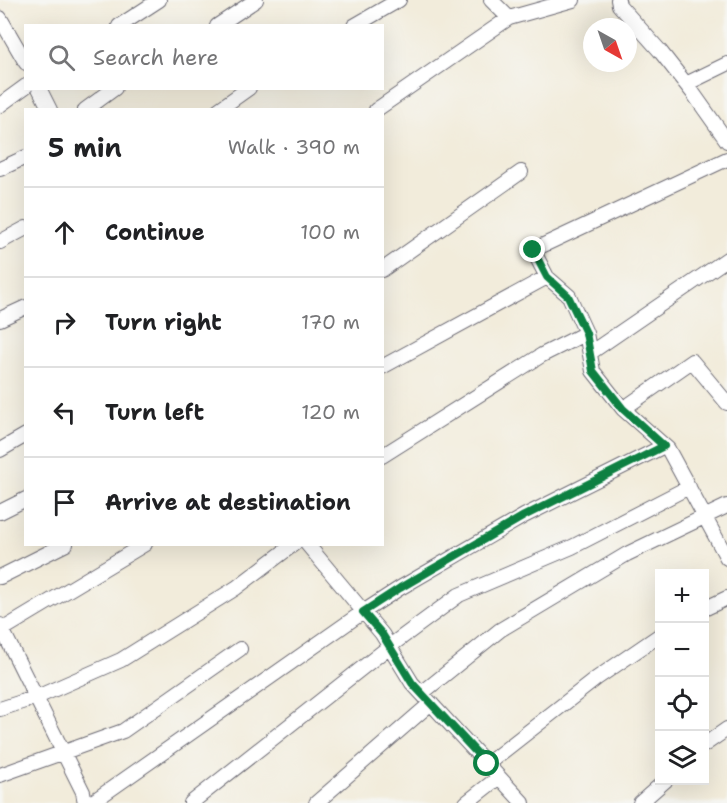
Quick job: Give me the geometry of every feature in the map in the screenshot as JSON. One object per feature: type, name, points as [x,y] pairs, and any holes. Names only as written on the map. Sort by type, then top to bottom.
[{"type":"street","points":[[122,24],[159,0]]},
{"type":"street","points":[[220,24],[256,0]]},
{"type":"street","points":[[357,24],[399,0]]},
{"type":"street","points":[[491,0],[509,18]]},
{"type":"street","points":[[379,108],[509,18],[573,0]]},
{"type":"street","points":[[618,0],[619,5],[686,84],[727,141]]},
{"type":"street","points":[[0,18],[5,37],[24,61]]},
{"type":"street","points":[[686,84],[727,64]]},
{"type":"street","points":[[0,105],[24,87]]},
{"type":"street","points":[[40,90],[49,108]]},
{"type":"street","points":[[89,108],[112,90]]},
{"type":"street","points":[[221,108],[246,90]]},
{"type":"street","points":[[0,169],[24,158]]},
{"type":"street","points":[[727,159],[533,250],[547,277],[568,296],[586,333],[593,371],[623,409],[668,449],[727,558]]},
{"type":"street","points":[[384,269],[521,172]]},
{"type":"street","points":[[0,242],[24,229]]},
{"type":"street","points":[[590,353],[727,259]]},
{"type":"street","points":[[384,366],[547,277]]},
{"type":"street","points":[[0,319],[24,308]]},
{"type":"street","points":[[384,455],[543,355],[586,333]]},
{"type":"street","points":[[623,409],[692,361],[727,403]]},
{"type":"street","points":[[0,450],[24,436]]},
{"type":"street","points":[[92,803],[400,588],[524,516],[664,446]]},
{"type":"street","points":[[191,803],[390,646],[459,595],[572,547],[688,487]]},
{"type":"street","points":[[0,512],[24,499]]},
{"type":"street","points":[[316,803],[500,630],[627,554],[727,506]]},
{"type":"street","points":[[0,577],[62,546]]},
{"type":"street","points":[[85,803],[63,752],[1,628],[142,546]]},
{"type":"street","points":[[0,709],[37,698],[121,660],[236,588],[291,546]]},
{"type":"street","points":[[309,546],[382,634],[412,683],[523,803]]},
{"type":"street","points":[[709,607],[727,598]]},
{"type":"street","points":[[709,608],[727,609]]},
{"type":"street","points":[[487,764],[597,678],[655,638]]},
{"type":"street","points":[[0,775],[123,731],[240,649]]},
{"type":"street","points":[[709,742],[727,729]]},
{"type":"street","points":[[466,803],[499,777]]},
{"type":"street","points":[[640,803],[660,785]]},
{"type":"route","points":[[487,764],[412,683],[382,634],[363,612],[524,516],[664,446],[623,409],[593,371],[586,333],[568,296],[547,277],[533,250]]}]
